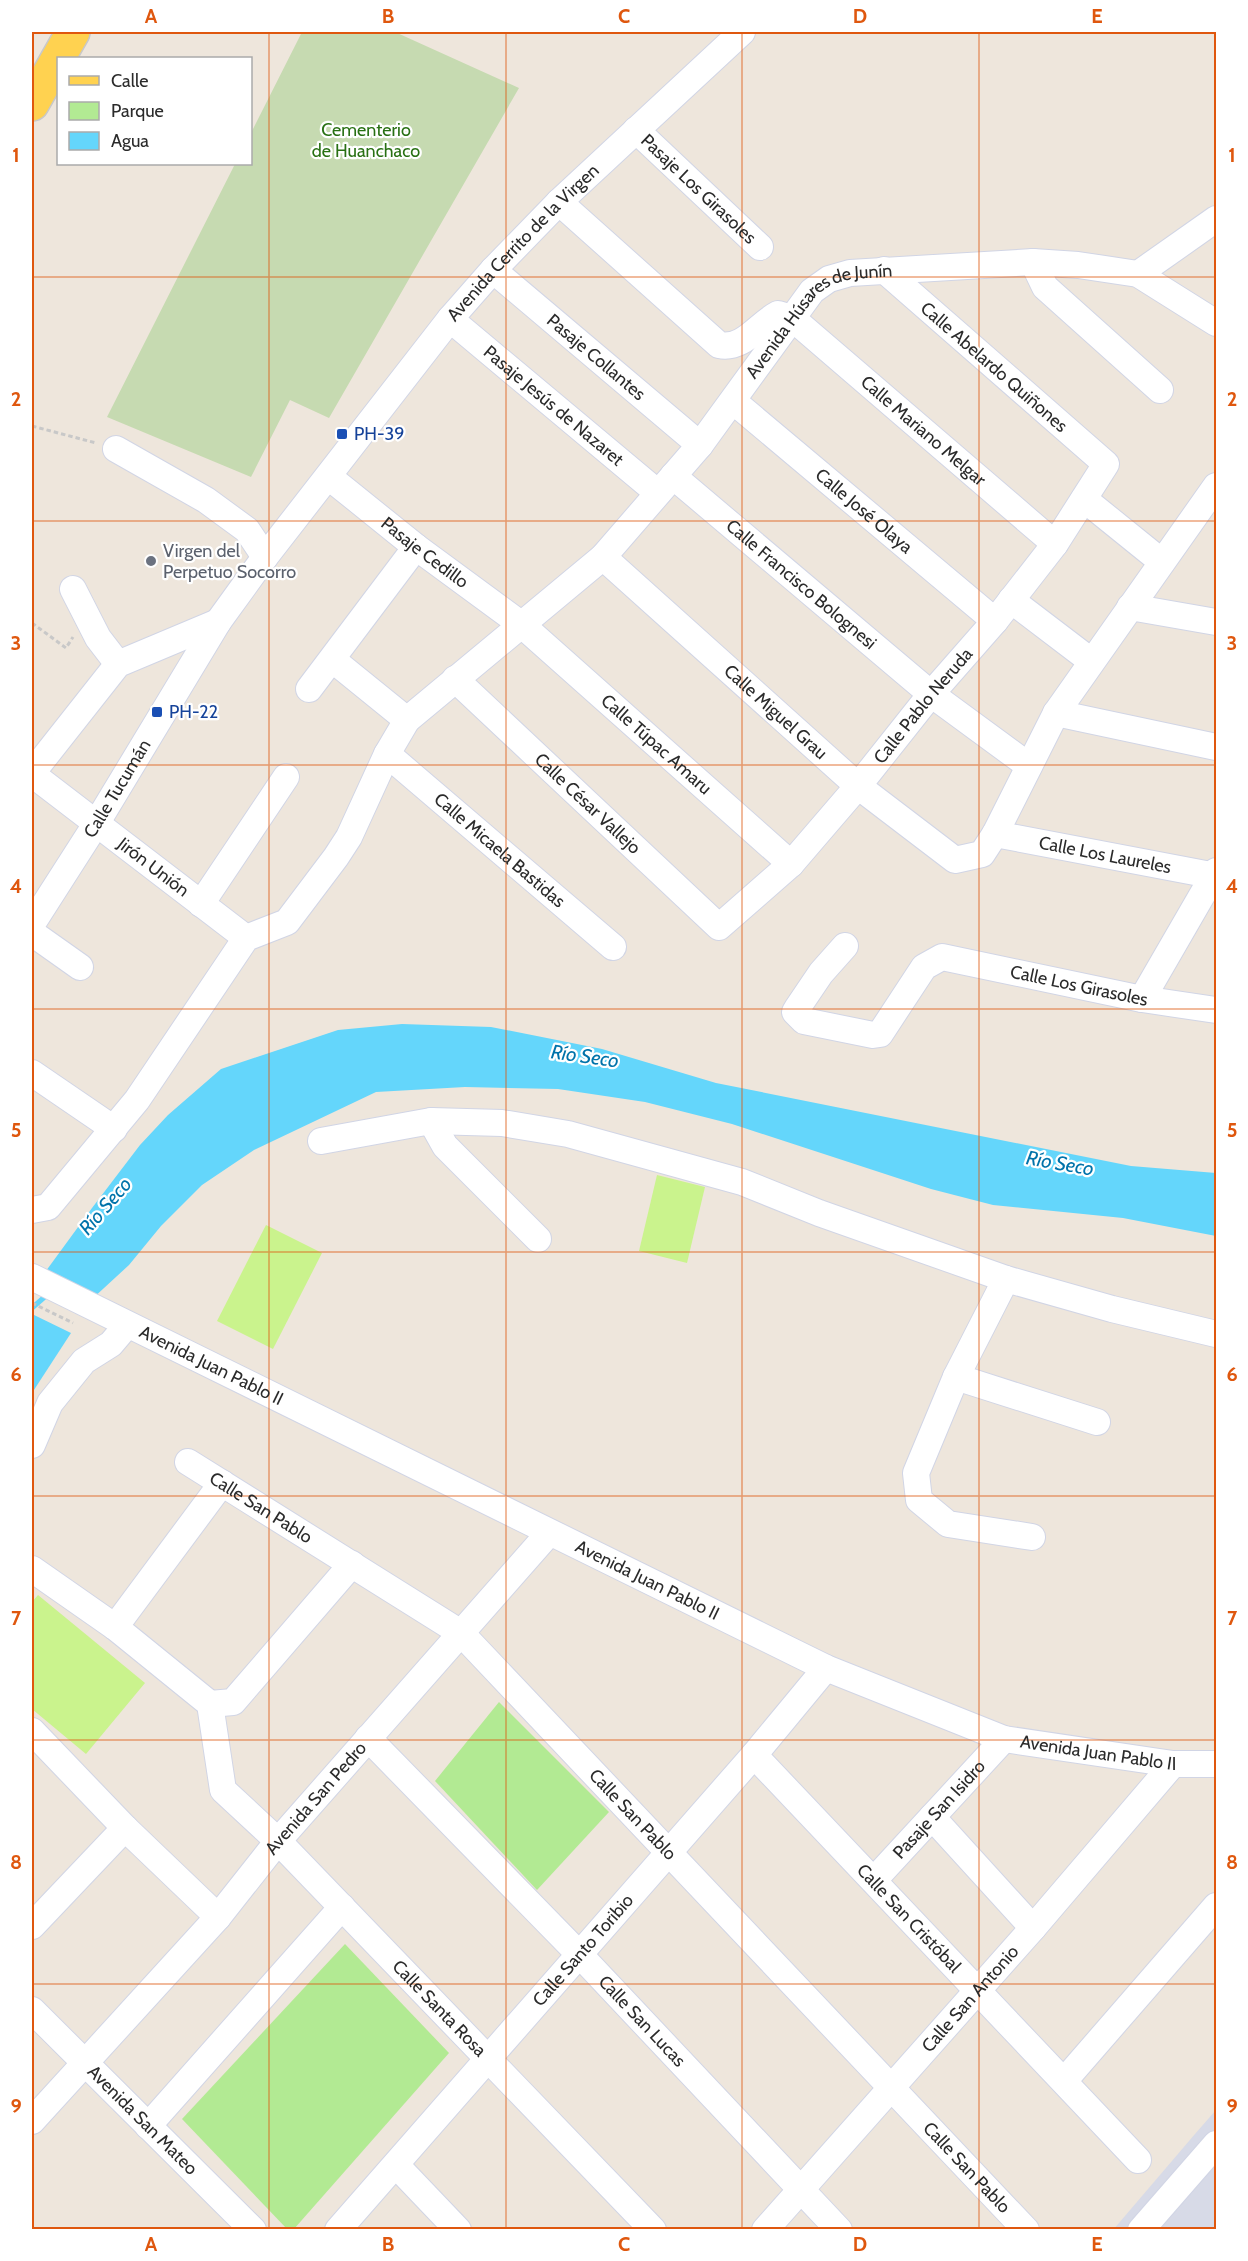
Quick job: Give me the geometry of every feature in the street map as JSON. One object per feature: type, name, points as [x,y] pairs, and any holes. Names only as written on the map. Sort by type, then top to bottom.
[{"type":"main road","points":[[59,57],[73,32]]},
{"type":"main road","points":[[32,104],[57,60]]},
{"type":"street","points":[[58,57],[60,32]]},
{"type":"street","name":"Avenida Cerrito de la Virgen","points":[[329,477],[450,319],[493,270],[559,202],[742,32]]},
{"type":"street","name":"Pasaje Los Girasoles","points":[[636,130],[760,247]]},
{"type":"street","points":[[559,202],[719,345],[728,347],[738,345],[778,314],[792,318]]},
{"type":"street","points":[[1138,274],[1216,219]]},
{"type":"street","points":[[1033,262],[1045,287],[1160,390]]},
{"type":"street","name":"Avenida Húsares de Junín","points":[[246,938],[287,922],[349,837],[387,754],[407,720],[603,557],[700,445],[812,291],[829,279],[850,273],[884,270],[1033,262],[1078,264],[1138,274],[1216,322]]},
{"type":"street","name":"Pasaje Collantes","points":[[493,270],[700,445]]},
{"type":"street","name":"Calle Abelardo Quiñones","points":[[884,270],[1106,464]]},
{"type":"street","name":"Calle Mariano Melgar","points":[[792,318],[1055,544]]},
{"type":"street","name":"Pasaje Jesús de Nazaret","points":[[450,319],[665,485]]},
{"type":"street","name":"Calle José Olaya","points":[[733,402],[995,621]]},
{"type":"street","points":[[116,449],[206,500],[247,530],[265,557]]},
{"type":"street","name":"Calle Pablo Neruda","points":[[719,927],[790,864],[858,786],[931,694],[995,621],[1055,544],[1106,464]]},
{"type":"street","name":"Pasaje Cedillo","points":[[329,477],[416,547],[522,626]]},
{"type":"street","name":"Calle Tucumán","points":[[32,924],[96,824],[218,622],[265,557],[329,477]]},
{"type":"street","name":"Calle Francisco Bolognesi","points":[[665,485],[931,694],[1029,766]]},
{"type":"street","points":[[996,834],[1056,712],[1162,562],[1214,495]]},
{"type":"street","points":[[1084,499],[1162,562]]},
{"type":"street","points":[[309,689],[416,547]]},
{"type":"street","name":"Calle Miguel Grau","points":[[603,557],[858,786],[955,860],[982,854],[996,834]]},
{"type":"street","points":[[73,590],[98,638],[118,664]]},
{"type":"street","points":[[1011,600],[1090,661]]},
{"type":"street","points":[[1130,607],[1216,622]]},
{"type":"street","points":[[32,774],[118,664],[218,622]]},
{"type":"street","name":"Calle Túpac Amaru","points":[[522,626],[790,864]]},
{"type":"street","points":[[333,660],[407,720]]},
{"type":"street","name":"Calle César Vallejo","points":[[455,679],[719,927]]},
{"type":"street","points":[[1056,712],[1216,747]]},
{"type":"street","name":"Calle Micaela Bastidas","points":[[387,754],[613,947]]},
{"type":"street","name":"Jirón Unión","points":[[32,774],[246,938]]},
{"type":"street","points":[[201,904],[286,777]]},
{"type":"street","name":"Calle Los Laureles","points":[[996,834],[1216,874]]},
{"type":"street","points":[[1142,999],[1216,874]]},
{"type":"street","points":[[32,933],[80,968]]},
{"type":"street","points":[[32,1210],[48,1207],[137,1100],[246,938]]},
{"type":"street","name":"Calle Los Girasoles","points":[[845,946],[820,973],[798,1006],[795,1012],[804,1021],[880,1035],[924,967],[942,957],[1142,999],[1216,1010]]},
{"type":"street","points":[[32,1073],[114,1129]]},
{"type":"street","points":[[321,1141],[431,1121],[502,1123],[579,1137],[742,1182],[819,1213],[1006,1279],[1112,1309],[1216,1334]]},
{"type":"street","points":[[431,1121],[445,1146],[538,1239]]},
{"type":"street","name":"Avenida Juan Pablo II","points":[[32,1277],[92,1320],[127,1325],[319,1417],[549,1533],[826,1668],[1004,1739],[1173,1764],[1216,1764]]},
{"type":"street","points":[[1006,1279],[956,1377],[916,1473],[919,1500],[948,1524],[1032,1537]]},
{"type":"street","points":[[32,1445],[50,1403],[84,1361],[111,1344],[127,1325]]},
{"type":"street","points":[[956,1377],[1098,1422]]},
{"type":"street","name":"Calle San Pablo","points":[[188,1462],[461,1633],[1026,2229]]},
{"type":"street","points":[[115,1627],[222,1483]]},
{"type":"street","name":"Avenida San Pedro","points":[[32,2121],[83,2062],[218,1917],[278,1841],[549,1533]]},
{"type":"street","points":[[32,1569],[115,1627],[210,1704],[233,1702],[352,1564]]},
{"type":"street","name":"Calle Santo Toribio","points":[[338,2229],[754,1755],[826,1668]]},
{"type":"street","name":"Calle Santa Rosa","points":[[210,1704],[223,1790],[278,1841],[653,2229]]},
{"type":"street","points":[[32,1731],[125,1828],[218,1917]]},
{"type":"street","name":"Calle San Lucas","points":[[368,1738],[579,1954],[838,2229]]},
{"type":"street","name":"Pasaje San Isidro","points":[[874,1880],[1004,1739]]},
{"type":"street","name":"Calle San Cristóbal","points":[[754,1755],[1138,2160]]},
{"type":"street","name":"Calle San Antonio","points":[[765,2229],[1033,1928],[1173,1764]]},
{"type":"street","points":[[932,1817],[1033,1928]]},
{"type":"street","points":[[32,1926],[125,1828]]},
{"type":"street","points":[[148,2126],[342,1907]]},
{"type":"street","points":[[1064,2081],[1213,1918]]},
{"type":"street","name":"Avenida San Mateo","points":[[32,2010],[254,2229]]},
{"type":"street","points":[[1141,2229],[1216,2144]]},
{"type":"street","points":[[396,2165],[458,2229]]},
{"type":"path","points":[[32,426],[116,449]]},
{"type":"path","points":[[32,623],[66,648],[87,616]]},
{"type":"path","points":[[32,1303],[92,1320]]},
{"type":"shaded area","points":[[1216,2110],[1216,2229],[1113,2230],[1195,2134]]},
{"type":"green space","name":"Cementerio de Huanchaco","points":[[302,32],[395,32],[519,88],[329,418],[290,400],[251,477],[107,417],[234,165],[252,165],[252,131]]},
{"type":"green space","points":[[657,1175],[705,1187],[687,1263],[639,1251]]},
{"type":"green space","points":[[266,1225],[322,1253],[273,1349],[217,1321]]},
{"type":"green space","points":[[38,1595],[145,1683],[86,1754],[32,1709],[32,1602]]},
{"type":"green space","points":[[499,1702],[609,1812],[537,1890],[435,1781]]},
{"type":"green space","points":[[345,1944],[449,2053],[294,2229],[287,2229],[182,2119]]},
{"type":"water","points":[[402,1024],[491,1027],[602,1049],[716,1083],[1131,1166],[1216,1173],[1216,1236],[1123,1218],[993,1205],[931,1189],[732,1124],[645,1102],[558,1089],[465,1087],[376,1092],[254,1150],[202,1185],[161,1226],[129,1265],[91,1300],[43,1275],[140,1145],[168,1115],[221,1069],[338,1030]]},
{"type":"water","points":[[32,1314],[71,1333],[32,1393]]},
{"type":"waterway","name":"Río Seco","points":[[32,1308],[48,1294]]},
{"type":"place","name":"PH-39","points":[[342,434]]},
{"type":"place","name":"Virgen del Perpetuo Socorro","points":[[151,561]]},
{"type":"place","name":"PH-22","points":[[157,712]]}]
